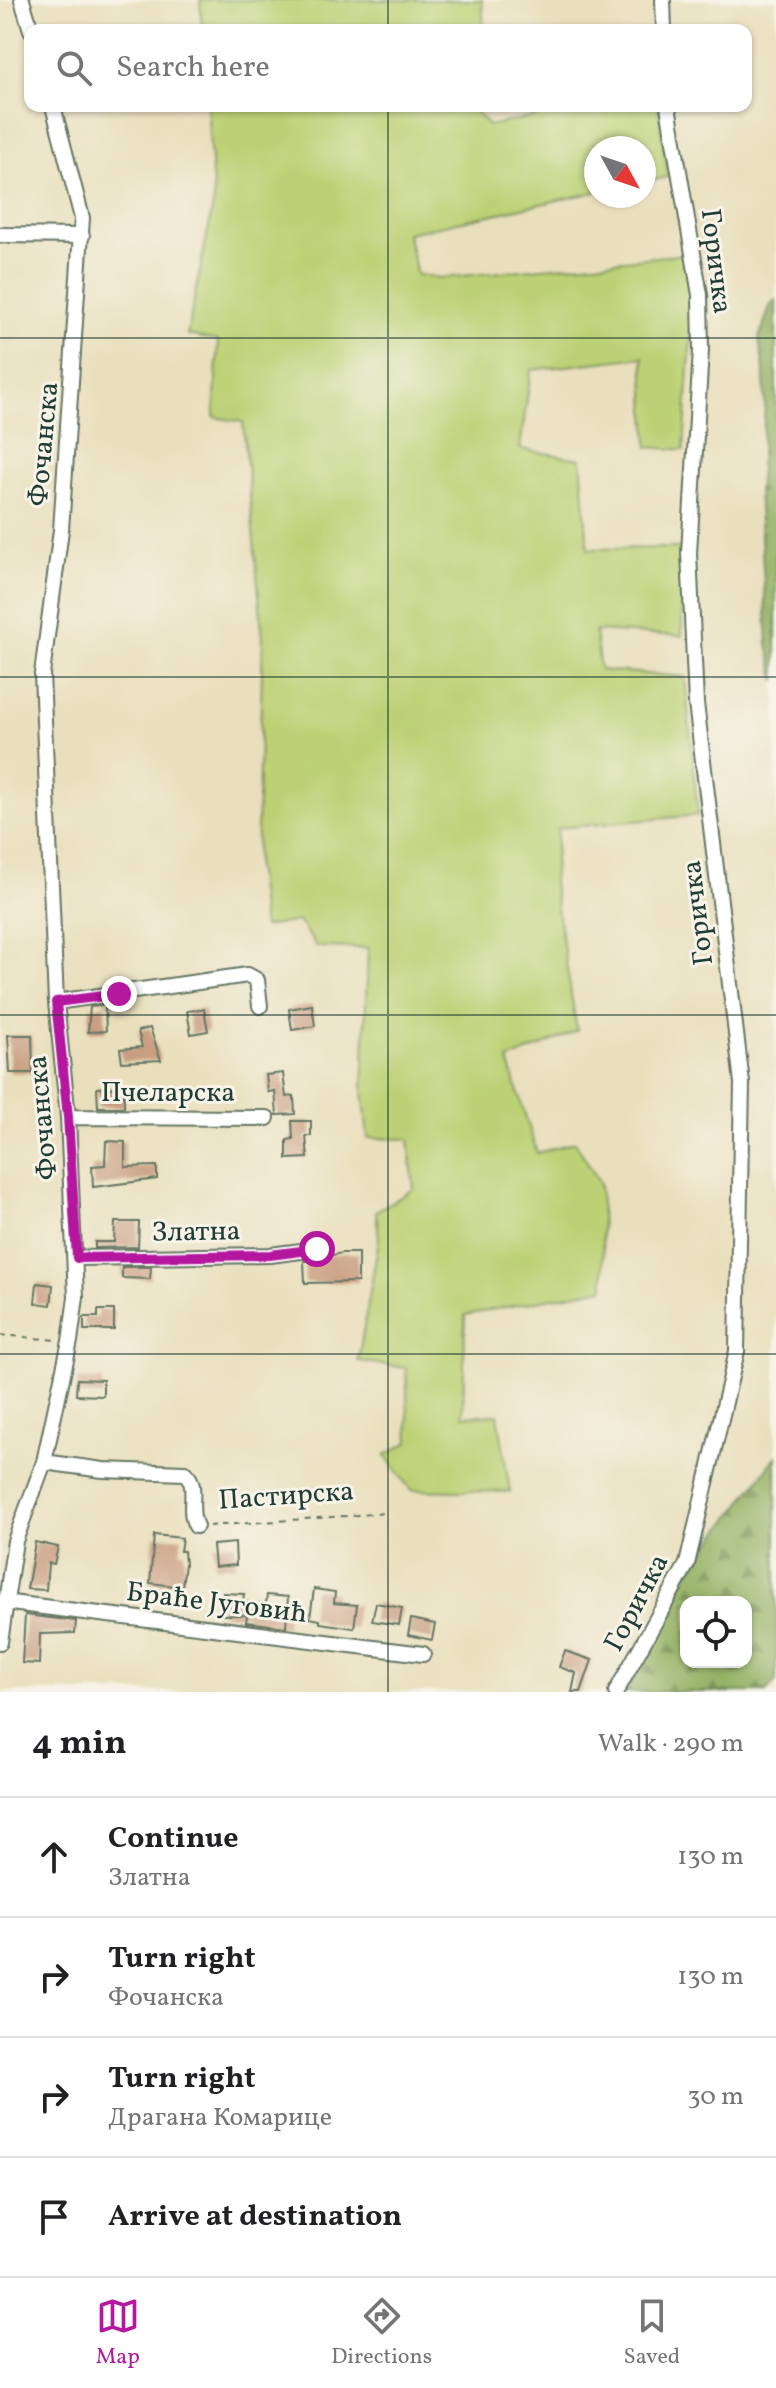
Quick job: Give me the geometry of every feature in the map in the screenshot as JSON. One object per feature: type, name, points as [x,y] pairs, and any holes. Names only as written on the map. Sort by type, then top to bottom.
[{"type":"street","points":[[22,0],[29,24]]},
{"type":"street","points":[[663,0],[664,24]]},
{"type":"street","name":"Фочанска","points":[[0,1642],[3,1602],[15,1541],[44,1462],[70,1341],[77,1258],[68,1117],[56,1002],[42,674],[61,530],[82,236],[79,200],[55,112]]},
{"type":"street","name":"Горичка","points":[[616,1692],[687,1564],[737,1351],[742,1083],[696,703],[690,569],[701,350],[700,295],[669,112]]},
{"type":"street","points":[[0,235],[82,236]]},
{"type":"street","points":[[56,1002],[248,975],[257,980],[260,1006]]},
{"type":"street","name":"Пчеларска","points":[[68,1117],[267,1118]]},
{"type":"street","name":"Златна","points":[[77,1258],[270,1255],[317,1249]]},
{"type":"street","name":"Пастирска","points":[[44,1462],[103,1470],[185,1473],[192,1484],[191,1514],[196,1526]]},
{"type":"street","name":"Браће Југовић","points":[[3,1602],[423,1654]]},
{"type":"path","points":[[0,1335],[70,1341]]},
{"type":"path","name":"Пастирска","points":[[196,1526],[386,1513]]},
{"type":"green space","points":[[200,0],[482,0],[484,24],[202,24]]},
{"type":"green space","points":[[207,112],[476,112],[488,126],[560,112],[659,112],[668,177],[656,180],[656,136],[584,136],[584,195],[407,233],[417,275],[441,278],[686,254],[692,318],[684,450],[648,447],[643,357],[531,370],[520,449],[581,459],[588,549],[681,548],[682,636],[595,631],[600,670],[685,677],[698,815],[558,828],[553,883],[577,1031],[508,1060],[537,1153],[575,1142],[600,1183],[604,1288],[465,1315],[463,1416],[498,1414],[510,1492],[411,1490],[385,1455],[409,1442],[406,1368],[358,1361],[379,1239],[376,1211],[414,1189],[409,1139],[368,1138],[363,1090],[368,948],[317,947],[298,921],[263,927],[256,866],[263,639],[243,422],[214,417],[218,341],[187,335],[214,201]]},
{"type":"green space","points":[[776,300],[776,681],[768,644],[758,491],[765,407],[759,338],[771,304]]},
{"type":"green space","points":[[776,1457],[776,1681],[766,1692],[626,1692],[690,1570]]},
{"type":"building","points":[[105,1005],[106,1031],[88,1032],[90,1007]]},
{"type":"building","points":[[312,1005],[315,1026],[292,1030],[289,1009]]},
{"type":"building","points":[[204,1009],[208,1031],[191,1034],[187,1011]]},
{"type":"building","points":[[150,1028],[161,1060],[122,1062],[120,1049],[142,1047],[138,1031]]},
{"type":"building","points":[[8,1035],[32,1035],[33,1073],[10,1073]]},
{"type":"building","points":[[283,1073],[286,1097],[294,1096],[295,1114],[277,1115],[275,1091],[268,1092],[266,1075]]},
{"type":"building","points":[[124,1087],[124,1107],[98,1107],[97,1088]]},
{"type":"building","points":[[292,1121],[311,1121],[311,1136],[306,1136],[308,1158],[287,1159],[287,1140],[293,1139]]},
{"type":"building","points":[[106,1141],[125,1142],[125,1167],[157,1166],[157,1179],[93,1187],[92,1166],[105,1165]]},
{"type":"building","points":[[115,1222],[139,1222],[138,1247],[95,1248],[95,1242],[114,1242]]},
{"type":"building","points":[[358,1253],[358,1282],[305,1283],[304,1261]]},
{"type":"building","points":[[122,1267],[151,1267],[150,1279],[122,1278]]},
{"type":"building","points":[[37,1283],[53,1285],[51,1305],[35,1303]]},
{"type":"building","points":[[98,1310],[114,1310],[114,1330],[84,1330],[84,1317],[98,1317]]},
{"type":"building","points":[[77,1379],[103,1380],[103,1396],[76,1395]]},
{"type":"building","points":[[154,1535],[182,1538],[180,1551],[184,1551],[185,1564],[182,1587],[150,1583]]},
{"type":"building","points":[[35,1542],[58,1547],[54,1564],[48,1563],[46,1590],[27,1589]]},
{"type":"building","points":[[235,1543],[236,1565],[215,1567],[213,1545]]},
{"type":"building","points":[[314,1589],[335,1592],[334,1603],[357,1605],[354,1628],[320,1623],[320,1620],[310,1618]]},
{"type":"building","points":[[223,1593],[244,1594],[243,1602],[266,1604],[267,1595],[288,1597],[286,1627],[246,1622],[247,1615],[222,1615]]},
{"type":"building","points":[[376,1603],[402,1608],[399,1625],[372,1621]]},
{"type":"building","points":[[25,1615],[76,1621],[75,1633],[40,1634],[39,1664],[22,1663]]},
{"type":"building","points":[[411,1619],[435,1624],[432,1640],[408,1635]]},
{"type":"building","points":[[565,1651],[592,1660],[581,1692],[572,1692],[576,1673],[559,1667]]},
{"type":"route","points":[[119,994],[56,1002],[68,1117],[77,1258],[270,1255],[317,1249]]}]
